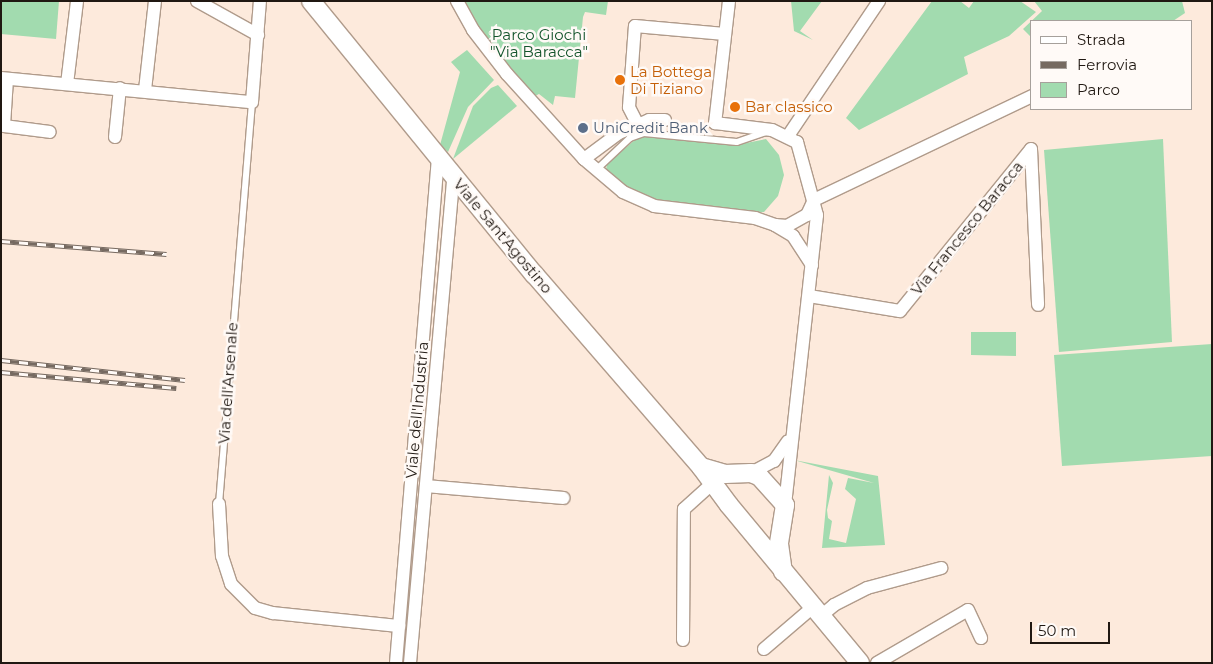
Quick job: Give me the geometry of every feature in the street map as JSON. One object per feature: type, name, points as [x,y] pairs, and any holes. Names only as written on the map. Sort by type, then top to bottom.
[{"type":"main road","name":"Viale Sant'Agostino","points":[[311,1],[453,177],[701,467],[728,505],[783,573],[860,663]]},
{"type":"main road","points":[[701,467],[725,474],[747,473],[759,476],[785,505],[780,544],[783,573]]},
{"type":"main road","points":[[728,505],[729,489],[747,473]]},
{"type":"main road","points":[[751,533],[770,532],[782,522]]},
{"type":"street","points":[[67,84],[77,1]]},
{"type":"street","points":[[145,90],[155,1]]},
{"type":"street","points":[[196,1],[258,35]]},
{"type":"street","name":"Via dell'Arsenale","points":[[252,102],[260,1]]},
{"type":"street","points":[[729,1],[715,123],[772,130],[788,136],[797,142],[817,215],[809,296],[790,437],[785,505]]},
{"type":"street","points":[[788,136],[879,1]]},
{"type":"street","points":[[457,3],[507,74],[584,159],[623,192],[654,206],[755,218],[775,225],[794,236],[812,264]]},
{"type":"street","points":[[638,125],[629,107],[635,26],[725,34]]},
{"type":"street","points":[[50,132],[4,126],[4,79],[145,90],[252,102]]},
{"type":"street","points":[[115,137],[120,88]]},
{"type":"street","points":[[775,225],[787,226],[807,215],[814,200],[1030,97]]},
{"type":"street","points":[[584,159],[620,133],[638,125],[665,120]]},
{"type":"street","name":"Via Francesco Baracca","points":[[809,296],[900,311],[1031,149],[1038,305]]},
{"type":"street","name":"Viale dell'Industria","points":[[396,663],[438,158]]},
{"type":"street","name":"Viale dell'Industria","points":[[410,663],[453,177]]},
{"type":"street","points":[[747,473],[774,461],[790,437]]},
{"type":"street","points":[[684,640],[684,509],[712,484]]},
{"type":"street","points":[[426,486],[563,498]]},
{"type":"street","name":"Via dell'Arsenale","points":[[219,504],[222,556],[230,584],[255,608],[274,614],[399,626]]},
{"type":"street","points":[[764,649],[817,612],[867,588],[941,568]]},
{"type":"street","points":[[877,663],[968,610],[980,638]]},
{"type":"lane","name":"Via dell'Arsenale","points":[[219,504],[252,102]]},
{"type":"lane","points":[[596,170],[620,147],[644,133],[737,142],[772,130]]},
{"type":"green space","points":[[1,1],[59,1],[56,39],[1,34]]},
{"type":"green space","name":"Parco Giochi \"Via Baracca\"","points":[[460,1],[608,1],[606,15],[585,12],[583,17],[575,98],[555,96],[553,105],[539,94],[533,97],[476,32]]},
{"type":"green space","points":[[791,1],[822,1],[800,31],[813,40],[794,31]]},
{"type":"green space","points":[[932,1],[960,1],[969,8],[974,1],[1020,1],[1036,12],[1009,36],[964,57],[968,74],[859,130],[846,118]]},
{"type":"green space","points":[[1034,1],[1182,1],[1185,13],[1174,20],[1032,20],[1042,11]]},
{"type":"green space","points":[[1030,22],[1030,36],[1023,29]]},
{"type":"green space","points":[[467,50],[494,80],[468,107],[448,152],[440,145],[460,72],[451,62]]},
{"type":"green space","points":[[498,85],[517,106],[453,159],[473,106],[491,88]]},
{"type":"green space","points":[[652,135],[736,145],[766,139],[779,155],[784,175],[778,196],[764,212],[745,213],[651,199],[623,187],[606,170],[607,164],[637,138]]},
{"type":"green space","points":[[1163,139],[1172,342],[1059,352],[1044,150]]},
{"type":"green space","points":[[971,332],[1016,332],[1016,356],[971,355]]},
{"type":"green space","points":[[1212,344],[1212,456],[1062,466],[1054,355]]},
{"type":"green space","points":[[794,460],[878,476],[885,545],[822,548],[829,475],[833,483],[827,510],[828,518],[832,521],[829,539],[846,543],[856,499],[845,489],[848,478],[874,483]]},
{"type":"railway","points":[[1,241],[166,254]]},
{"type":"railway","points":[[1,360],[185,380]]},
{"type":"railway","points":[[1,372],[176,388]]},
{"type":"place","name":"La Bottega Di Tiziano","points":[[620,80]]},
{"type":"place","name":"Bar classico","points":[[735,107]]},
{"type":"place","name":"UniCredit Bank","points":[[583,128]]}]
